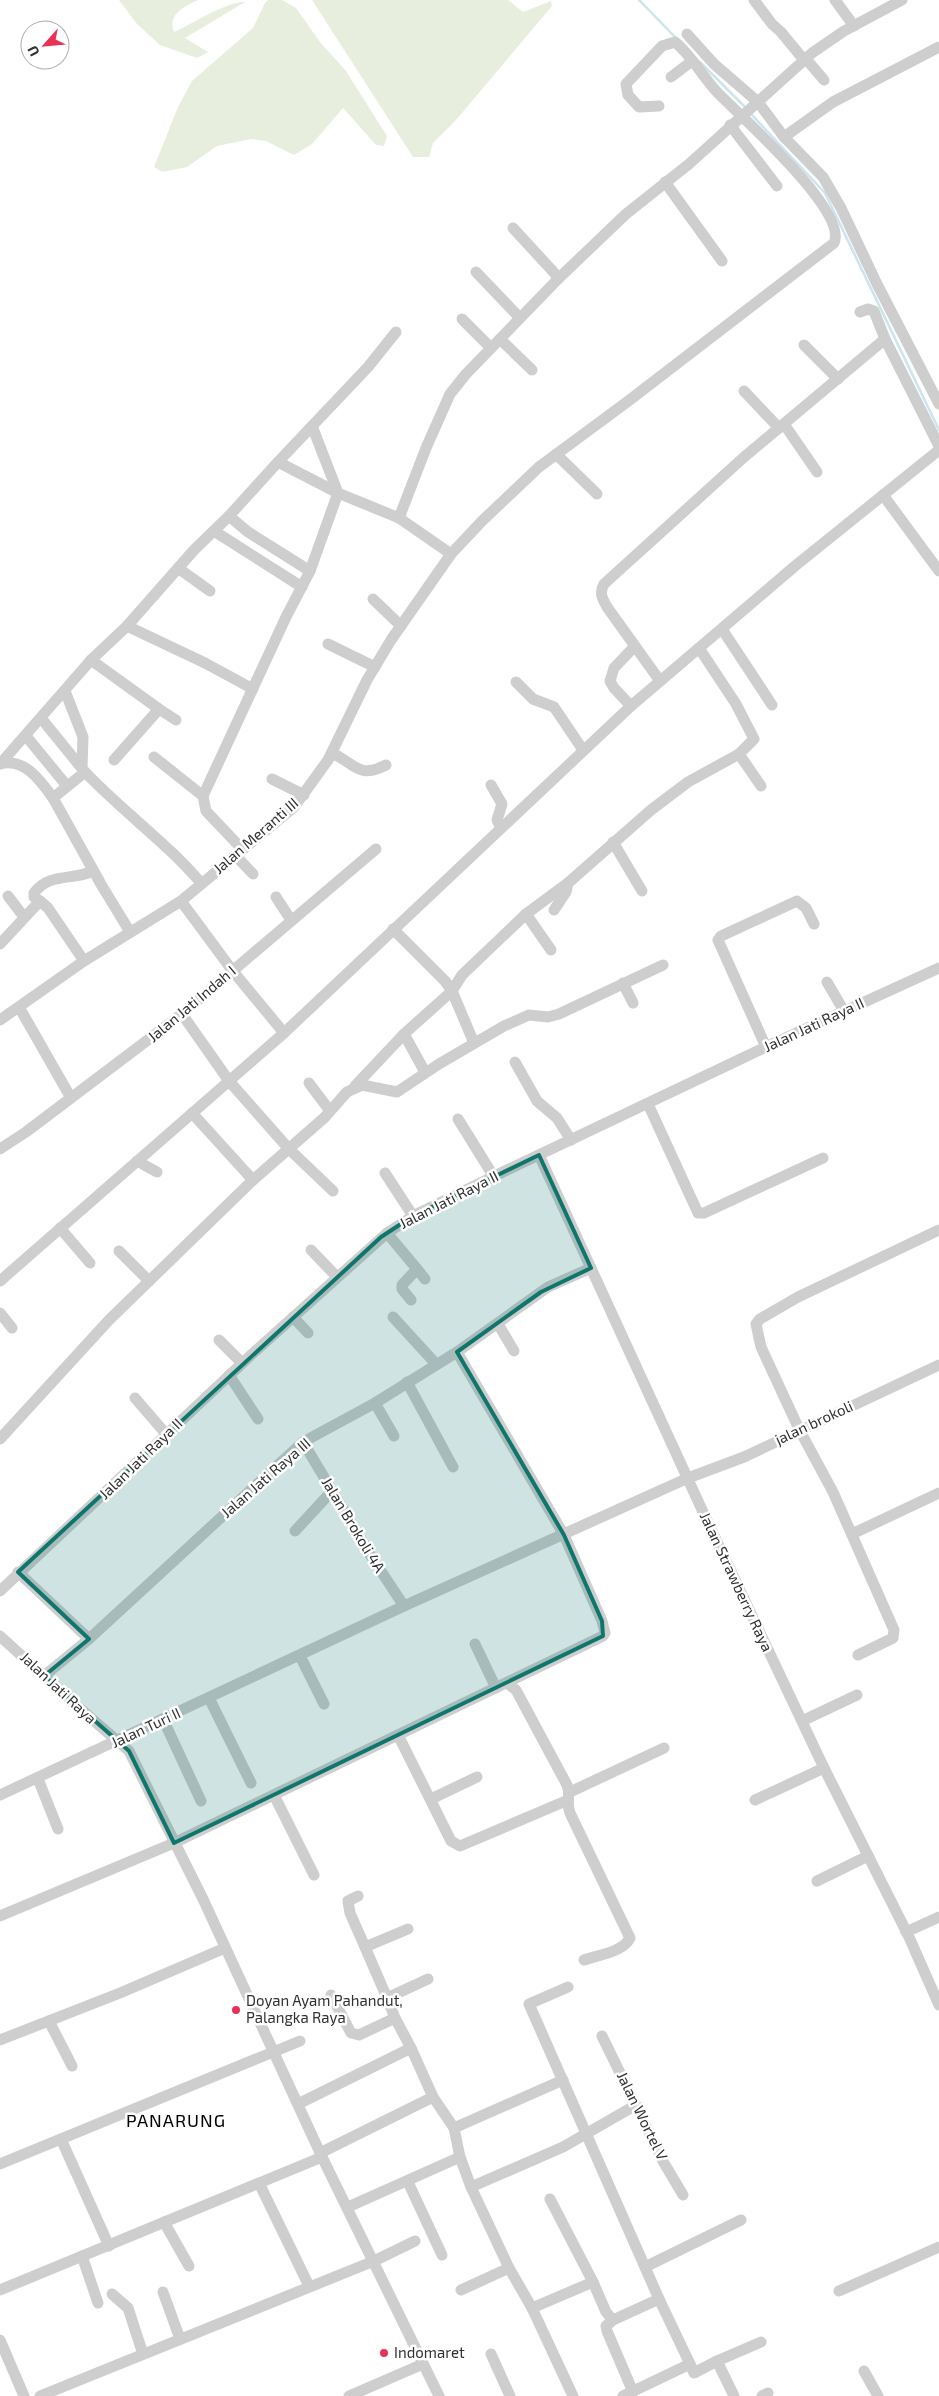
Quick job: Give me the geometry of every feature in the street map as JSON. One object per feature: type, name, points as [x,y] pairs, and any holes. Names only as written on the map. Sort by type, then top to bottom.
[{"type":"street","points":[[754,0],[772,24],[824,80]]},
{"type":"street","points":[[835,0],[854,26]]},
{"type":"street","points":[[399,518],[426,448],[450,394],[466,374],[558,278],[612,227],[689,164],[805,59],[826,43],[902,0]]},
{"type":"street","points":[[687,34],[714,64],[749,109]]},
{"type":"street","points":[[659,106],[639,107],[628,95],[626,84],[662,46],[675,42],[692,61],[784,137],[819,171],[934,386],[939,404]]},
{"type":"street","points":[[784,137],[834,102],[939,47]]},
{"type":"street","points":[[671,77],[692,61]]},
{"type":"street","name":"Jalan Meranti III","points":[[0,1020],[84,961],[181,902],[201,883],[294,807],[332,753],[375,667],[451,554],[520,483],[834,243],[835,232],[821,201],[790,166],[749,109]]},
{"type":"street","points":[[730,125],[774,182],[790,166]]},
{"type":"street","points":[[665,182],[722,261]]},
{"type":"street","points":[[513,228],[558,278]]},
{"type":"street","points":[[476,272],[520,318]]},
{"type":"street","points":[[0,1280],[284,1032],[631,706],[939,448],[874,311],[868,309],[860,312]]},
{"type":"street","points":[[462,319],[491,348]]},
{"type":"street","points":[[0,764],[91,660],[127,626],[178,568],[368,367],[396,332]]},
{"type":"street","points":[[500,339],[532,370]]},
{"type":"street","points":[[660,681],[601,596],[604,584],[743,458],[886,339]]},
{"type":"street","points":[[804,345],[838,379]]},
{"type":"street","points":[[744,391],[782,426],[816,472]]},
{"type":"street","points":[[202,796],[252,688],[310,571],[338,493],[312,426]]},
{"type":"street","points":[[556,454],[597,494]]},
{"type":"street","points":[[278,462],[338,493],[399,518],[451,554]]},
{"type":"street","points":[[883,495],[939,571]]},
{"type":"street","points":[[229,516],[248,532],[310,571]]},
{"type":"street","points":[[214,531],[302,587]]},
{"type":"street","points":[[178,568],[210,592]]},
{"type":"street","points":[[373,599],[401,626]]},
{"type":"street","points":[[127,626],[205,663],[252,688]]},
{"type":"street","points":[[722,629],[772,705]]},
{"type":"street","points":[[328,644],[375,667]]},
{"type":"street","points":[[631,706],[610,681],[614,668],[635,646]]},
{"type":"street","points":[[0,1439],[109,1320],[253,1180],[330,1111],[404,1034],[452,991],[462,975],[526,914],[568,884],[613,842],[688,782],[739,754],[754,737],[732,696],[699,648]]},
{"type":"street","points":[[91,660],[176,720]]},
{"type":"street","points":[[516,682],[537,702],[554,707],[583,750]]},
{"type":"street","points":[[53,798],[83,770],[83,737],[65,690]]},
{"type":"street","points":[[114,760],[159,709]]},
{"type":"street","points":[[41,718],[83,770],[112,801],[183,862],[201,883]]},
{"type":"street","points":[[26,736],[68,786]]},
{"type":"street","points":[[332,753],[349,761],[363,772],[370,773],[386,765]]},
{"type":"street","points":[[739,754],[762,786]]},
{"type":"street","points":[[154,757],[202,796],[206,811],[240,853],[253,874]]},
{"type":"street","points":[[0,764],[10,762],[18,764],[40,780],[53,798],[93,871],[130,932]]},
{"type":"street","points":[[272,779],[304,795]]},
{"type":"street","points":[[491,786],[502,804],[497,820],[501,828]]},
{"type":"street","points":[[613,842],[642,891]]},
{"type":"street","name":"Jalan Jati Indah I","points":[[0,1149],[182,1014],[376,850]]},
{"type":"street","points":[[84,961],[52,913],[34,897],[34,893],[51,879],[84,875],[93,871]]},
{"type":"street","points":[[554,910],[566,892],[568,884]]},
{"type":"street","points":[[8,896],[24,917]]},
{"type":"street","points":[[276,897],[291,920]]},
{"type":"street","points":[[766,1047],[718,940],[721,936],[797,901],[806,908],[814,924]]},
{"type":"street","points":[[0,944],[40,902]]},
{"type":"street","points":[[181,902],[232,970],[284,1032]]},
{"type":"street","points":[[526,914],[551,950]]},
{"type":"street","points":[[393,929],[439,974],[452,991],[474,1042]]},
{"type":"street","points":[[355,1086],[370,1086],[387,1092],[397,1092],[425,1072],[504,1026],[529,1015],[548,1017],[559,1014],[663,965]]},
{"type":"street","name":"Jalan Jati Raya II","points":[[0,1591],[229,1375],[386,1233],[413,1216],[494,1176],[766,1047],[939,968]]},
{"type":"street","points":[[827,982],[844,1011]]},
{"type":"street","points":[[623,983],[633,1003]]},
{"type":"street","points":[[18,1007],[71,1098]]},
{"type":"street","points":[[182,1014],[229,1081],[289,1149],[333,1191]]},
{"type":"street","points":[[404,1034],[425,1072]]},
{"type":"street","points":[[515,1062],[537,1101],[557,1118],[571,1140]]},
{"type":"street","points":[[308,1083],[330,1111]]},
{"type":"street","points":[[648,1104],[698,1213],[704,1213],[823,1158]]},
{"type":"street","points":[[192,1113],[253,1180]]},
{"type":"street","points":[[458,1119],[494,1176]]},
{"type":"street","name":"Jalan Strawberry Raya","points":[[539,1155],[824,1768],[906,1932],[939,2005]]},
{"type":"street","points":[[137,1161],[157,1172]]},
{"type":"street","points":[[385,1173],[413,1216]]},
{"type":"street","points":[[60,1228],[90,1263]]},
{"type":"street","points":[[858,1655],[893,1638],[895,1634],[833,1492],[799,1429],[761,1347],[756,1324],[760,1319],[798,1297],[939,1230]]},
{"type":"street","points":[[386,1233],[425,1279]]},
{"type":"street","points":[[119,1250],[149,1281]]},
{"type":"street","points":[[311,1250],[337,1277]]},
{"type":"street","name":"Jalan Jati Raya III","points":[[44,1676],[89,1639],[303,1442],[375,1403],[457,1352],[548,1287],[590,1268]]},
{"type":"street","points":[[411,1300],[402,1289],[402,1285],[417,1269]]},
{"type":"street","points":[[0,1313],[12,1328]]},
{"type":"street","points":[[293,1317],[308,1333]]},
{"type":"street","points":[[392,1317],[436,1364]]},
{"type":"street","points":[[498,1324],[514,1351]]},
{"type":"street","points":[[219,1340],[242,1363]]},
{"type":"street","points":[[0,1916],[174,1843],[496,1688],[508,1684],[599,1639],[605,1633],[602,1621],[564,1535],[457,1352]]},
{"type":"street","name":"jalan brokoli","points":[[564,1535],[688,1478],[744,1457],[799,1429],[939,1366]]},
{"type":"street","points":[[229,1375],[258,1419]]},
{"type":"street","points":[[407,1382],[453,1467]]},
{"type":"street","points":[[135,1398],[166,1434]]},
{"type":"street","points":[[375,1403],[394,1436]]},
{"type":"street","name":"Jalan Brokoli 4A","points":[[303,1442],[371,1556],[404,1606]]},
{"type":"street","points":[[295,1531],[332,1491]]},
{"type":"street","points":[[852,1534],[939,1493]]},
{"type":"street","name":"Jalan Turi II","points":[[0,1795],[38,1779],[404,1606],[564,1535]]},
{"type":"street","points":[[18,1572],[89,1639]]},
{"type":"street","name":"Jalan Jati Raya","points":[[0,1636],[128,1751],[225,1948],[321,2155],[439,2396]]},
{"type":"street","points":[[475,1644],[496,1688]]},
{"type":"street","points":[[296,1658],[324,1704]]},
{"type":"street","points":[[508,1684],[516,1690],[569,1796],[570,1813],[630,1938],[626,1944],[617,1949],[584,1960]]},
{"type":"street","points":[[802,1721],[857,1695]]},
{"type":"street","points":[[209,1698],[251,1783]]},
{"type":"street","points":[[163,1720],[201,1801]]},
{"type":"street","points":[[398,1735],[451,1842],[460,1846],[569,1796],[664,1748]]},
{"type":"street","points":[[755,1800],[824,1768]]},
{"type":"street","points":[[431,1799],[477,1777]]},
{"type":"street","points":[[38,1779],[58,1829]]},
{"type":"street","points":[[274,1795],[314,1875]]},
{"type":"street","points":[[817,1881],[868,1856]]},
{"type":"street","points":[[358,1896],[348,1901],[350,1913],[395,2018],[433,2097],[454,2128],[460,2157],[471,2187],[509,2268],[532,2308],[573,2396]]},
{"type":"street","points":[[906,1932],[939,1917]]},
{"type":"street","points":[[365,1946],[408,1929]]},
{"type":"street","points":[[0,2040],[120,1993],[225,1948]]},
{"type":"street","points":[[387,1998],[428,1980]]},
{"type":"street","points":[[568,1987],[529,2004],[659,2299],[694,2373],[761,2342]]},
{"type":"street","points":[[331,1995],[351,2034],[355,2035],[395,2018]]},
{"type":"street","points":[[49,2021],[72,2066]]},
{"type":"street","name":"Jalan Wortel V","points":[[602,2036],[683,2195]]},
{"type":"street","points":[[0,2164],[300,2041]]},
{"type":"street","points":[[298,2104],[411,2048]]},
{"type":"street","points":[[454,2128],[563,2080]]},
{"type":"street","points":[[0,2290],[259,2183],[321,2155],[433,2097]]},
{"type":"street","points":[[471,2187],[563,2147],[636,2105]]},
{"type":"street","points":[[61,2139],[109,2246]]},
{"type":"street","points":[[348,2207],[408,2182],[460,2157]]},
{"type":"street","points":[[408,2182],[442,2255]]},
{"type":"street","points":[[259,2183],[309,2286]]},
{"type":"street","points":[[550,2199],[593,2282],[606,2312],[613,2320]]},
{"type":"street","points":[[645,2267],[741,2220]]},
{"type":"street","points":[[164,2222],[189,2266]]},
{"type":"street","points":[[40,2396],[374,2261],[415,2241]]},
{"type":"street","points":[[839,2291],[939,2247]]},
{"type":"street","points":[[82,2256],[98,2303]]},
{"type":"street","points":[[461,2290],[509,2268]]},
{"type":"street","points":[[532,2308],[593,2282]]},
{"type":"street","points":[[163,2292],[180,2339]]},
{"type":"street","points":[[112,2294],[128,2308],[143,2354]]},
{"type":"street","points":[[659,2299],[613,2320],[606,2326],[628,2394],[690,2364]]},
{"type":"street","points":[[0,2340],[24,2396]]},
{"type":"street","points":[[491,2354],[510,2396]]},
{"type":"street","points":[[718,2362],[734,2396]]},
{"type":"street","points":[[349,2396],[423,2364]]},
{"type":"street","points":[[864,2371],[878,2396]]},
{"type":"highlighted area","points":[[539,1155],[591,1268],[541,1292],[457,1352],[564,1535],[602,1621],[603,1636],[174,1843],[129,1751],[44,1676],[89,1639],[18,1572],[381,1237],[413,1216]]},
{"type":"green space","points":[[119,0],[198,0],[183,8],[175,16],[172,26],[174,32],[229,5],[245,2],[185,38],[208,52],[197,58],[160,45],[137,24]]},
{"type":"green space","points":[[268,0],[282,0],[296,8],[320,42],[346,71],[387,136],[384,146],[376,145],[343,108],[312,144],[294,155],[266,141],[251,139],[217,146],[187,167],[162,172],[154,167],[178,107],[192,81],[253,28]]},
{"type":"green space","points":[[312,0],[508,0],[523,12],[551,1],[552,6],[456,120],[433,143],[429,157],[413,157]]},
{"type":"waterway","points":[[639,0],[677,39]]},
{"type":"waterway","points":[[700,62],[746,108]]},
{"type":"waterway","points":[[751,114],[825,193],[939,430]]},
{"type":"place","name":"Doyan Ayam Pahandut, Palangka Raya","points":[[236,2010]]},
{"type":"place","name":"Indomaret","points":[[384,2353]]},
{"type":"district","name":"PANARUNG","points":[[176,2121]]}]
